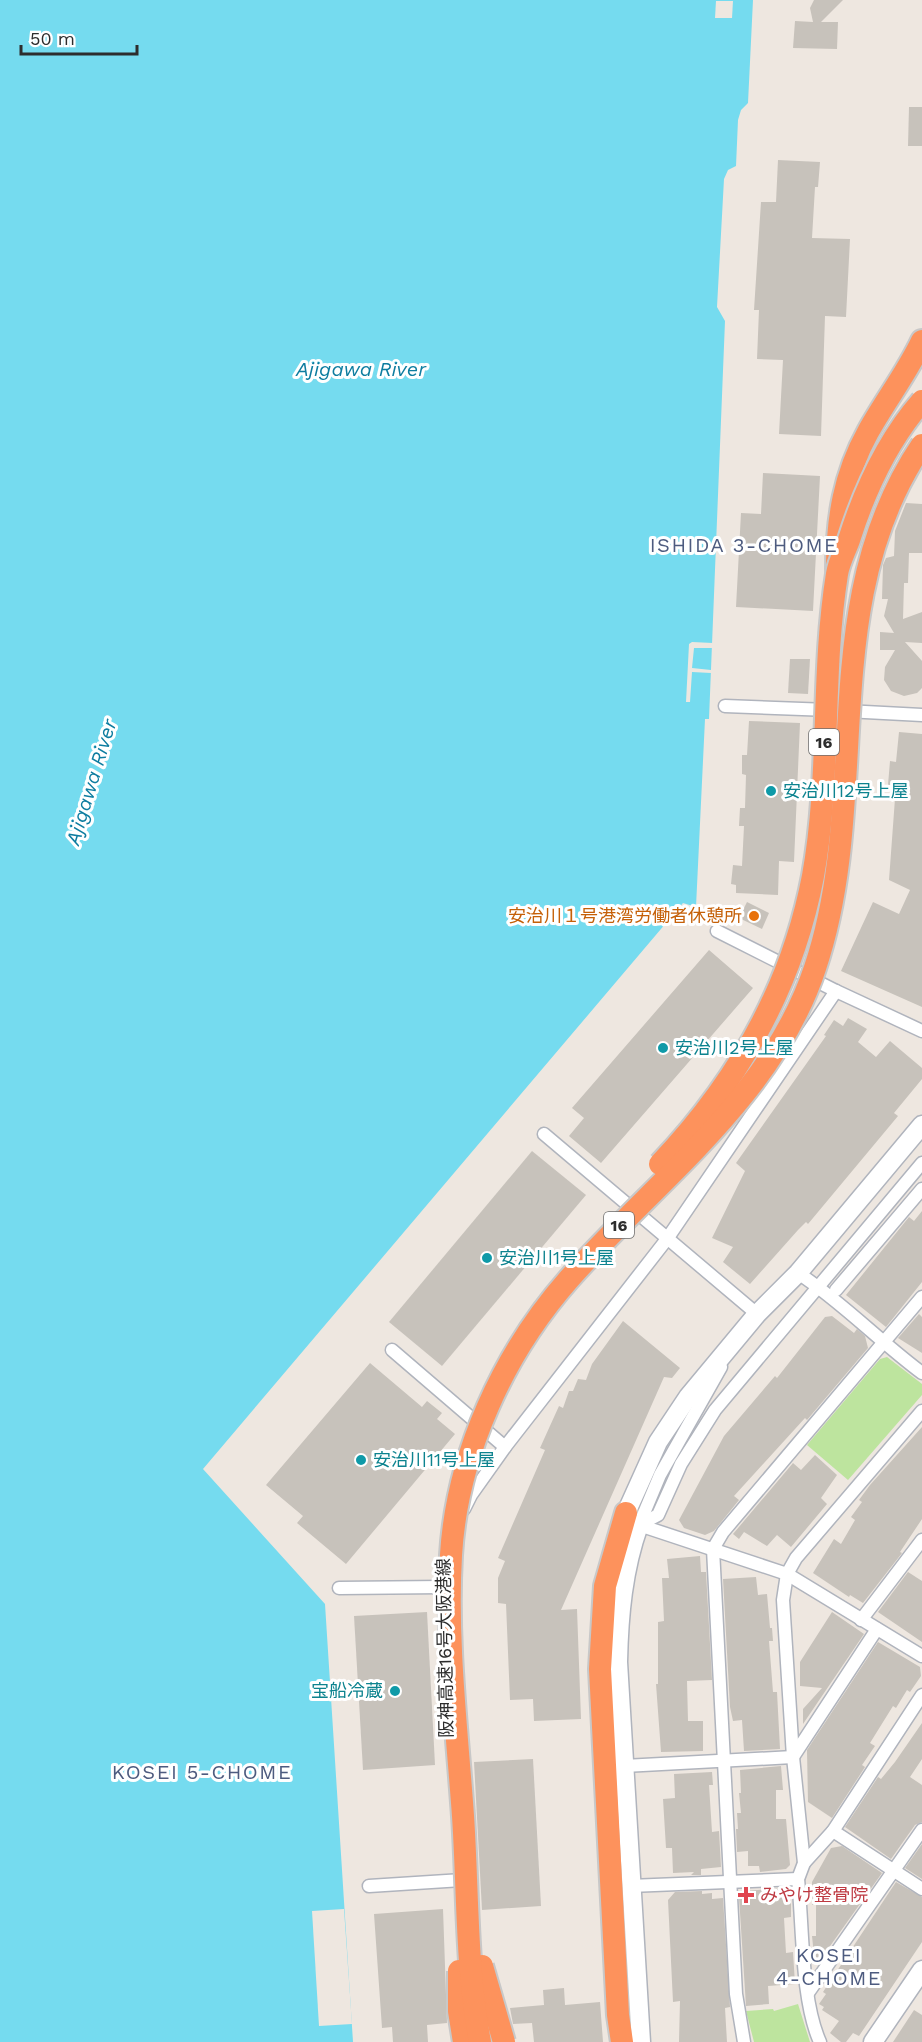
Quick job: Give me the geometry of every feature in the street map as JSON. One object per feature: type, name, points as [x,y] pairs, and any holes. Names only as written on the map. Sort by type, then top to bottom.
[{"type":"highway","points":[[837,571],[841,504],[853,464],[866,435],[922,341]]},
{"type":"highway","name":"阪神高速16号大阪港線","points":[[486,2042],[473,2010],[452,1893],[441,1611],[442,1556],[450,1501],[461,1454],[476,1413],[520,1326],[565,1267],[673,1151],[726,1085],[750,1047],[784,977],[804,916],[813,874],[819,823],[828,657],[837,571],[873,473],[900,428],[922,401]]},
{"type":"highway","name":"阪神高速16号大阪港線","points":[[480,2042],[472,1983],[464,1880],[453,1668],[451,1555],[458,1503],[470,1457],[502,1378],[529,1330],[564,1284],[603,1240],[741,1100],[769,1062],[798,1010],[815,968],[833,901],[842,812],[850,669],[861,594],[887,508],[922,445]]},
{"type":"highway","points":[[622,2042],[618,2015],[600,1669],[605,1586],[633,1519]]},
{"type":"highway","points":[[447,1750],[464,1925],[468,1941],[477,1947],[504,2042]]},
{"type":"highway","points":[[464,1880],[458,1982],[459,2011],[464,2042]]},
{"type":"highway","name":"16","points":[[466,1976],[462,1998],[470,2042]]},
{"type":"street","points":[[725,706],[922,715]]},
{"type":"street","points":[[717,931],[922,1031]]},
{"type":"street","points":[[492,2042],[464,1880],[443,1587],[452,1534],[471,1495],[505,1447],[667,1239],[836,991]]},
{"type":"street","points":[[641,2042],[618,1662],[620,1615],[633,1519],[646,1467],[674,1416],[745,1328],[798,1273],[922,1125]]},
{"type":"street","points":[[544,1134],[757,1314]]},
{"type":"street","points":[[633,1519],[658,1515],[681,1464],[715,1410],[922,1164]]},
{"type":"street","points":[[836,1290],[922,1189]]},
{"type":"street","points":[[798,1273],[819,1287],[884,1344],[922,1373]]},
{"type":"street","points":[[744,2042],[736,2004],[713,1549],[723,1532],[922,1297]]},
{"type":"street","points":[[392,1350],[505,1447]]},
{"type":"street","points":[[804,1863],[792,1757],[783,1600],[787,1574],[796,1558],[922,1411]]},
{"type":"street","points":[[633,1519],[787,1574],[922,1656]]},
{"type":"street","points":[[861,1620],[922,1540]]},
{"type":"street","points":[[339,1588],[443,1587]]},
{"type":"street","points":[[792,1757],[877,1629]]},
{"type":"street","points":[[820,2042],[813,2023],[808,1993],[798,1879],[804,1863],[833,1831],[922,1695]]},
{"type":"street","points":[[624,1766],[792,1757]]},
{"type":"street","points":[[808,1993],[922,1830]]},
{"type":"street","points":[[833,1831],[922,1888]]},
{"type":"street","points":[[630,1886],[798,1879]]},
{"type":"street","points":[[369,1886],[464,1880]]},
{"type":"street","points":[[873,2042],[922,1970]]},
{"type":"green space","points":[[887,1357],[922,1384],[922,1395],[848,1480],[807,1445],[880,1359]]},
{"type":"green space","points":[[798,2004],[810,2042],[754,2042],[746,2011],[773,2009],[774,2011]]},
{"type":"water","name":"Ajigawa River","points":[[0,0],[753,0],[748,103],[741,110],[738,120],[736,166],[728,170],[724,179],[717,307],[725,321],[709,719],[705,719],[696,907],[683,903],[203,1469],[325,1604],[353,2042],[0,2042]]},
{"type":"pier","points":[[716,1],[733,1],[732,18],[715,18]]},
{"type":"pier","points":[[692,642],[713,643],[712,648],[694,648],[692,668],[711,670],[711,673],[692,672],[690,702],[686,702],[689,644]]},
{"type":"pier","points":[[344,1909],[352,2024],[319,2026],[312,1911]]},
{"type":"building","points":[[814,0],[843,0],[821,22],[838,22],[837,49],[793,48],[795,21],[813,22],[810,8]]},
{"type":"building","points":[[909,107],[922,107],[922,146],[908,146]]},
{"type":"building","points":[[778,160],[820,162],[818,187],[815,187],[812,238],[850,239],[846,317],[825,316],[821,436],[779,434],[783,360],[757,359],[759,310],[754,310],[761,202],[776,202]]},
{"type":"building","points":[[763,473],[820,476],[813,611],[736,607],[741,513],[761,514]]},
{"type":"building","points":[[906,503],[922,504],[922,553],[909,553],[908,583],[904,583],[903,619],[922,612],[922,643],[905,642],[922,661],[922,688],[917,693],[904,696],[891,691],[884,680],[885,667],[895,650],[880,650],[880,632],[894,633],[884,616],[888,599],[882,599],[883,565],[886,558],[894,556],[895,531]]},
{"type":"building","points":[[790,659],[810,659],[808,694],[788,693]]},
{"type":"building","name":"安治川12号上屋","points":[[749,721],[800,723],[794,862],[779,861],[778,895],[736,893],[736,885],[731,884],[733,865],[742,866],[744,826],[739,826],[740,808],[745,808],[746,775],[742,774],[742,755],[747,755]]},
{"type":"building","points":[[899,732],[922,734],[922,1007],[841,971],[873,902],[899,914],[910,890],[889,880],[896,785],[888,785],[890,761],[896,762]]},
{"type":"building","name":"安治川１号港湾労働者休憩所","points":[[747,902],[769,913],[762,929],[739,918]]},
{"type":"building","name":"安治川2号上屋","points":[[709,950],[753,988],[601,1163],[569,1136],[584,1118],[572,1108]]},
{"type":"building","points":[[848,1018],[867,1029],[858,1042],[876,1057],[890,1041],[922,1068],[922,1079],[894,1113],[898,1116],[808,1224],[806,1222],[798,1230],[750,1284],[723,1262],[733,1247],[712,1238],[745,1171],[736,1163],[826,1036],[824,1035],[834,1020],[843,1026]]},
{"type":"building","name":"安治川1号上屋","points":[[532,1151],[586,1195],[442,1366],[389,1322]]},
{"type":"building","points":[[922,1211],[922,1282],[886,1327],[846,1295],[909,1217],[914,1221]]},
{"type":"building","points":[[919,1314],[922,1317],[922,1353],[898,1338]]},
{"type":"building","points":[[832,1316],[854,1333],[857,1329],[865,1336],[868,1348],[807,1420],[805,1418],[734,1496],[739,1500],[714,1531],[705,1535],[684,1528],[679,1520],[724,1436],[775,1376],[777,1378],[825,1317]]},
{"type":"building","points":[[623,1321],[680,1368],[672,1378],[664,1377],[561,1610],[577,1609],[581,1719],[534,1721],[533,1699],[510,1700],[506,1604],[498,1603],[498,1578],[505,1561],[498,1558],[545,1450],[540,1448],[559,1406],[563,1408],[569,1391],[573,1391],[578,1379],[586,1380],[592,1364]]},
{"type":"building","name":"安治川11号上屋","points":[[370,1363],[422,1407],[427,1401],[442,1413],[437,1419],[455,1434],[346,1564],[297,1523],[303,1516],[266,1485]]},
{"type":"building","points":[[922,1427],[922,1519],[900,1552],[902,1553],[863,1603],[850,1595],[849,1597],[813,1573],[834,1539],[841,1544],[855,1520],[851,1517],[862,1502],[859,1500],[870,1485]]},
{"type":"building","points":[[815,1455],[837,1475],[821,1498],[827,1504],[791,1547],[777,1535],[767,1546],[744,1532],[739,1539],[733,1534],[793,1463],[801,1470]]},
{"type":"building","points":[[700,1556],[701,1572],[706,1572],[712,1680],[687,1681],[688,1721],[703,1721],[703,1751],[661,1752],[656,1684],[658,1684],[658,1622],[664,1621],[662,1578],[669,1578],[667,1559]]},
{"type":"building","points":[[908,1572],[922,1581],[922,1642],[878,1612]]},
{"type":"building","points":[[756,1577],[758,1595],[767,1594],[770,1628],[772,1628],[773,1641],[769,1641],[773,1692],[777,1692],[780,1749],[744,1751],[742,1720],[733,1721],[730,1707],[723,1579]]},
{"type":"building","name":"宝船冷蔵","points":[[427,1612],[435,1765],[363,1770],[354,1616]]},
{"type":"building","points":[[832,1612],[864,1634],[803,1724],[803,1709],[822,1688],[800,1686],[800,1662]]},
{"type":"building","points":[[878,1642],[920,1667],[921,1676],[910,1692],[907,1690],[896,1708],[893,1706],[870,1743],[875,1746],[862,1765],[865,1767],[832,1818],[808,1802],[807,1750]]},
{"type":"building","points":[[922,1723],[922,1759],[910,1777],[922,1785],[922,1822],[915,1825],[891,1859],[845,1827],[878,1777],[881,1779],[895,1762]]},
{"type":"building","points":[[533,1759],[541,1906],[482,1910],[474,1762]]},
{"type":"building","points":[[781,1766],[783,1790],[776,1790],[776,1819],[786,1819],[790,1865],[786,1869],[760,1872],[759,1866],[748,1866],[748,1851],[737,1852],[737,1813],[741,1813],[740,1770]]},
{"type":"building","points":[[712,1772],[713,1785],[709,1785],[712,1832],[719,1831],[721,1867],[701,1869],[701,1875],[691,1875],[694,1872],[673,1873],[672,1848],[666,1848],[663,1799],[675,1798],[674,1774]]},
{"type":"building","points":[[922,1844],[922,1879],[905,1868]]},
{"type":"building","points":[[842,1846],[882,1873],[818,1963],[814,1955],[812,1936],[816,1936],[816,1905],[812,1905],[812,1882],[831,1848]]},
{"type":"building","points":[[896,1882],[922,1897],[922,1942],[859,2036],[853,2033],[846,2042],[841,2042],[830,2033],[839,2021],[822,2010],[824,2007],[819,2004],[826,1994],[823,1992]]},
{"type":"building","points":[[783,1888],[791,1900],[791,1917],[784,1918],[786,1953],[793,1952],[795,1984],[768,1986],[769,2004],[746,2006],[739,1897],[745,1891]]},
{"type":"building","points":[[702,1891],[702,1894],[712,1893],[712,1899],[723,1898],[730,2007],[725,2008],[727,2042],[679,2042],[680,2001],[673,2002],[668,1900],[675,1892]]},
{"type":"building","points":[[443,1909],[447,2023],[427,2025],[428,2042],[393,2042],[392,2027],[382,2028],[374,1914]]},
{"type":"building","points":[[564,1988],[565,2005],[600,2002],[603,2042],[534,2042],[532,2023],[513,2024],[510,2008],[544,2005],[543,1990]]},
{"type":"building","points":[[914,2010],[922,2015],[922,2042],[893,2042]]},
{"type":"place","name":"安治川12号上屋","points":[[771,791]]},
{"type":"place","name":"安治川１号港湾労働者休憩所","points":[[754,916]]},
{"type":"place","name":"安治川2号上屋","points":[[663,1048]]},
{"type":"place","name":"安治川1号上屋","points":[[487,1258]]},
{"type":"place","name":"安治川11号上屋","points":[[361,1460]]},
{"type":"place","name":"宝船冷蔵","points":[[395,1691]]},
{"type":"place","name":"みやけ整骨院","points":[[746,1895]]},
{"type":"district","name":"ISHIDA 3-CHOME","points":[[744,545]]},
{"type":"district","name":"KOSEI 5-CHOME","points":[[202,1772]]},
{"type":"district","name":"KOSEI 4-CHOME","points":[[829,1966]]}]
